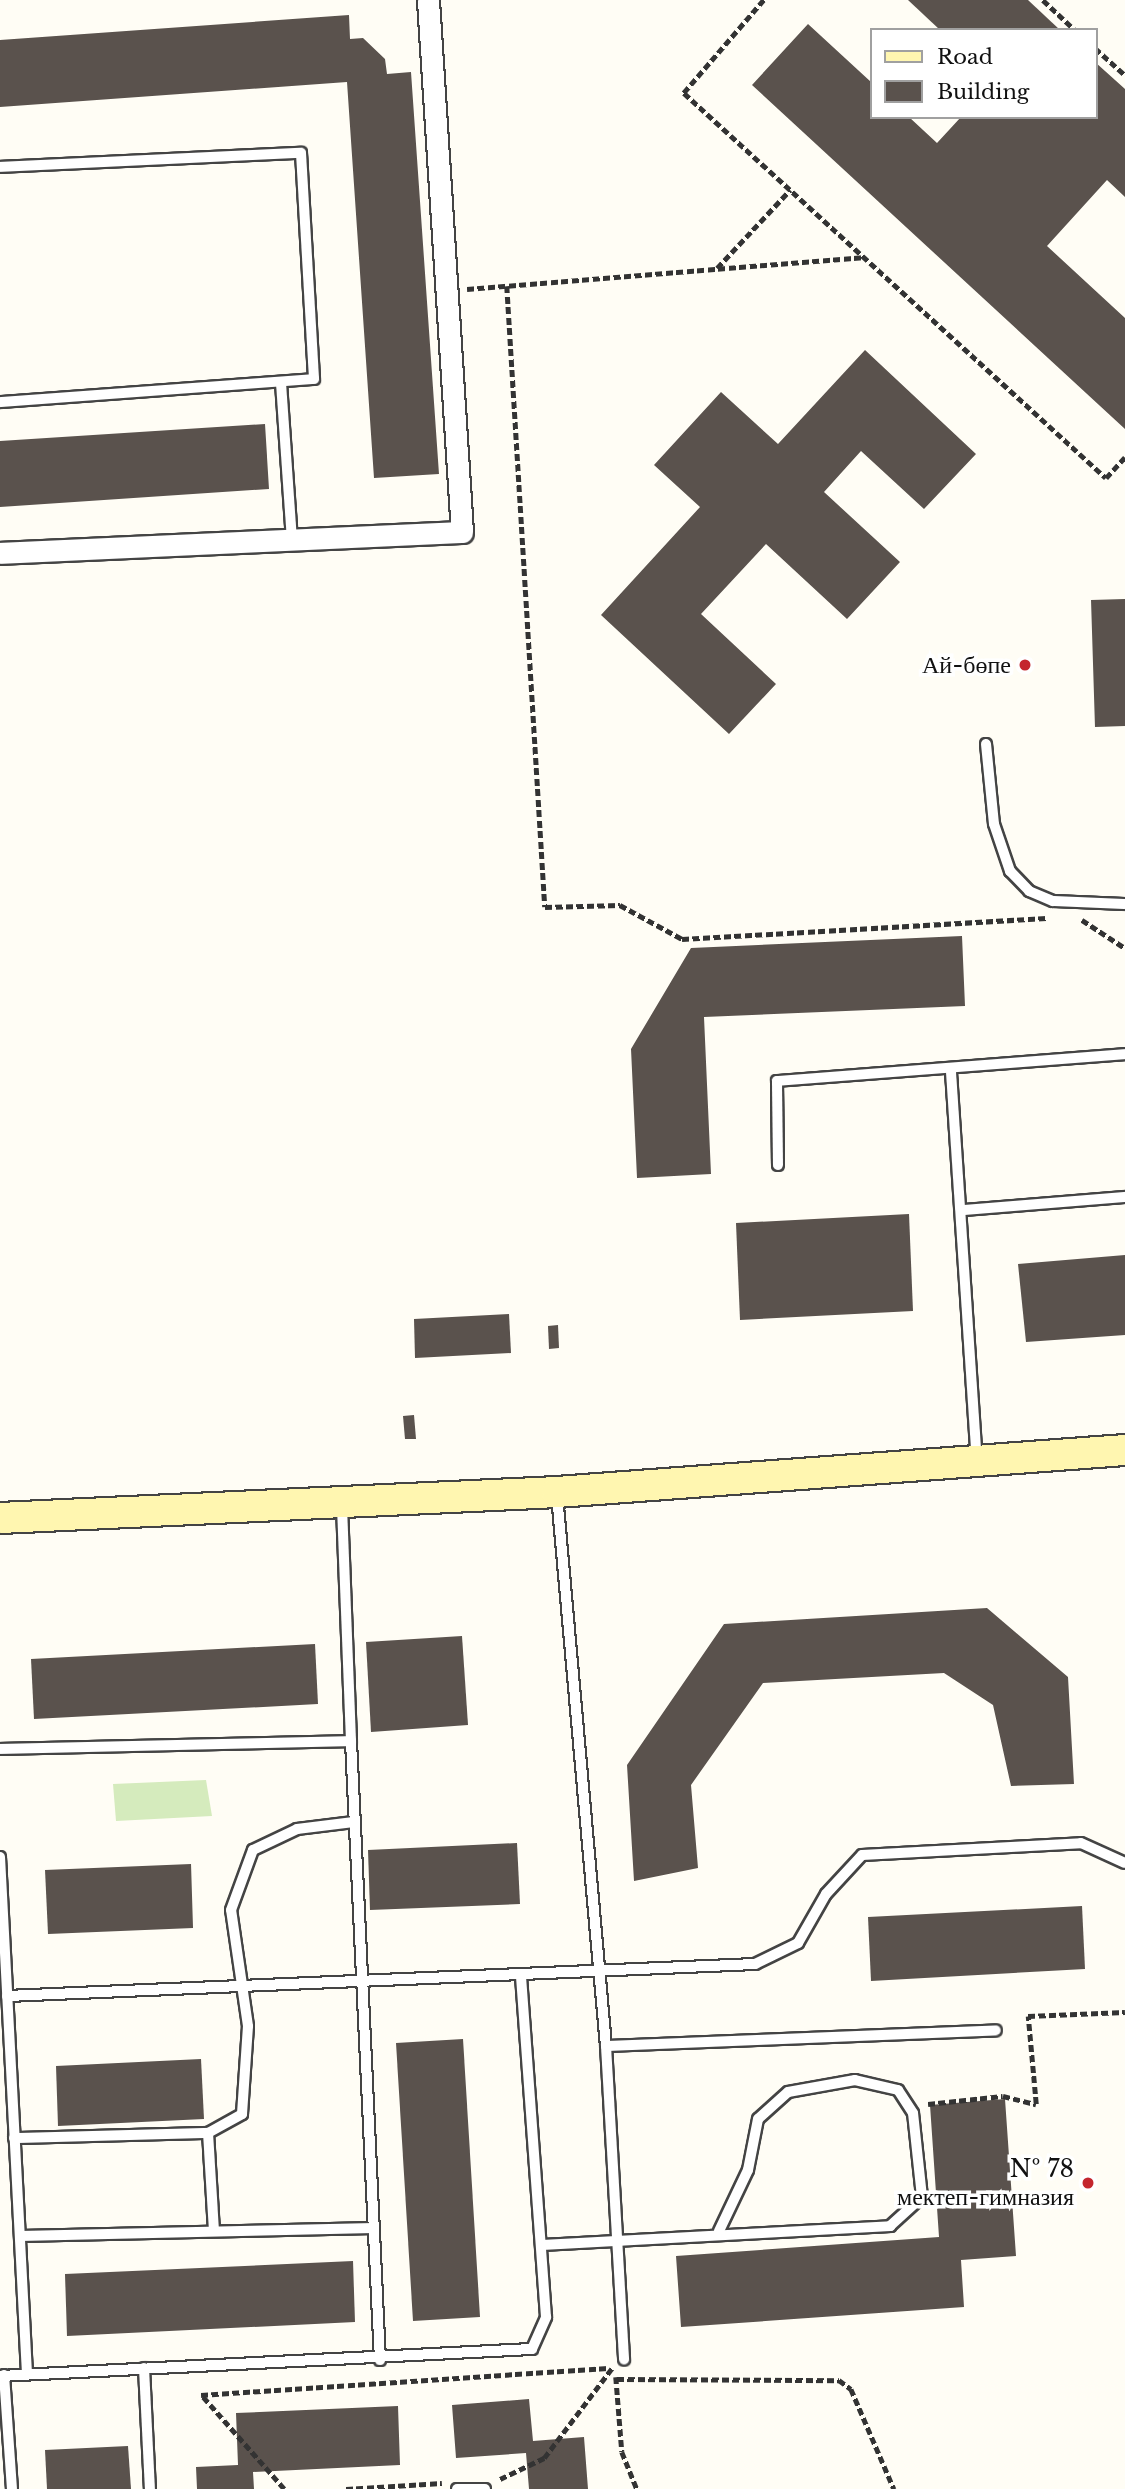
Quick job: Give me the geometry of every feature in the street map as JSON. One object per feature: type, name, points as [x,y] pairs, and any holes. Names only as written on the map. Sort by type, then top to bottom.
[{"type":"street","points":[[0,553],[462,532],[449,290],[428,0]]},
{"type":"street","points":[[0,1518],[342,1497],[557,1492],[1125,1450]]},
{"type":"lane","points":[[0,167],[301,153],[314,379],[0,402]]},
{"type":"lane","points":[[281,383],[292,540]]},
{"type":"lane","points":[[986,744],[994,824],[1010,871],[1030,891],[1053,901],[1125,904]]},
{"type":"lane","points":[[778,1165],[777,1081],[951,1072],[1125,1054]]},
{"type":"lane","points":[[951,1072],[963,1209],[978,1459]]},
{"type":"lane","points":[[963,1209],[1125,1197]]},
{"type":"lane","points":[[557,1492],[595,1969],[606,2046],[621,2241],[624,2359]]},
{"type":"lane","points":[[342,1497],[380,2360]]},
{"type":"lane","points":[[0,1749],[351,1741]]},
{"type":"lane","points":[[14,2138],[208,2133],[242,2114],[248,2026],[231,1909],[253,1850],[297,1829],[355,1822]]},
{"type":"lane","points":[[7,1996],[243,1990],[521,1977],[595,1969],[755,1965],[798,1943],[827,1894],[862,1855],[1081,1843],[1125,1863]]},
{"type":"lane","points":[[0,1857],[3,1962],[27,2374]]},
{"type":"lane","points":[[12,2489],[2,2376],[380,2360],[532,2349],[546,2317],[521,1977]]},
{"type":"lane","points":[[606,2046],[996,2029]]},
{"type":"lane","points":[[542,2245],[621,2241],[719,2231],[890,2226],[922,2197],[914,2113],[898,2090],[855,2080],[788,2092],[758,2119],[748,2171],[719,2231]]},
{"type":"lane","points":[[208,2133],[214,2231]]},
{"type":"lane","points":[[20,2236],[374,2228]]},
{"type":"lane","points":[[144,2368],[150,2489]]},
{"type":"lane","points":[[455,2486],[485,2489]]},
{"type":"path","points":[[764,0],[684,93],[1105,478],[1125,457]]},
{"type":"path","points":[[1043,0],[1073,28]]},
{"type":"path","points":[[1097,50],[1125,75]]},
{"type":"path","points":[[716,269],[790,190]]},
{"type":"path","points":[[449,290],[863,257]]},
{"type":"path","points":[[507,286],[545,907],[620,905],[682,939],[1063,917]]},
{"type":"path","points":[[1076,916],[1125,948]]},
{"type":"path","points":[[928,2112],[928,2099],[1003,2095],[1035,2104],[1028,2016],[1125,2012]]},
{"type":"path","points":[[495,2480],[544,2458],[613,2368],[624,2359]]},
{"type":"path","points":[[613,2368],[617,2379],[622,2452],[637,2489]]},
{"type":"path","points":[[284,2489],[201,2395],[613,2368]]},
{"type":"path","points":[[617,2379],[839,2381],[851,2389],[894,2489]]},
{"type":"path","points":[[346,2489],[455,2486]]},
{"type":"green space","points":[[206,1780],[212,1816],[116,1821],[113,1784]]},
{"type":"building","points":[[908,0],[1028,0],[1058,28],[938,28]]},
{"type":"building","points":[[349,15],[350,39],[363,38],[385,59],[387,74],[411,72],[439,474],[374,478],[347,82],[0,107],[0,40]]},
{"type":"building","points":[[808,24],[870,81],[870,119],[911,119],[937,143],[959,119],[1097,119],[1097,64],[1125,89],[1125,197],[1107,180],[1047,246],[1125,318],[1125,429],[752,85]]},
{"type":"building","points":[[865,350],[976,454],[924,509],[861,451],[824,492],[900,562],[847,619],[766,544],[701,614],[776,684],[729,734],[601,615],[700,507],[654,465],[721,392],[778,444]]},
{"type":"building","points":[[265,424],[269,489],[0,507],[0,441]]},
{"type":"building","points":[[1125,599],[1125,726],[1095,727],[1091,600]]},
{"type":"building","points":[[962,936],[965,1006],[704,1017],[711,1174],[637,1178],[631,1049],[691,948]]},
{"type":"building","points":[[909,1214],[913,1311],[740,1320],[736,1223]]},
{"type":"building","points":[[1125,1255],[1125,1335],[1026,1342],[1018,1264]]},
{"type":"building","points":[[509,1314],[511,1353],[415,1358],[414,1319]]},
{"type":"building","points":[[558,1325],[559,1348],[549,1349],[548,1326]]},
{"type":"building","points":[[414,1415],[416,1439],[405,1439],[403,1416]]},
{"type":"building","points":[[987,1608],[1068,1677],[1074,1784],[1011,1786],[993,1705],[944,1673],[763,1683],[691,1785],[698,1868],[634,1881],[627,1765],[724,1624]]},
{"type":"building","points":[[462,1636],[468,1725],[371,1732],[366,1642]]},
{"type":"building","points":[[315,1644],[318,1704],[34,1719],[31,1659]]},
{"type":"building","points":[[517,1843],[520,1904],[370,1910],[368,1850]]},
{"type":"building","points":[[191,1864],[193,1928],[48,1934],[45,1870]]},
{"type":"building","points":[[1082,1906],[1085,1969],[871,1981],[868,1917]]},
{"type":"building","points":[[463,2039],[480,2317],[413,2321],[396,2043]]},
{"type":"building","points":[[201,2059],[204,2119],[58,2126],[56,2066]]},
{"type":"building","points":[[1005,2099],[1016,2256],[961,2260],[964,2307],[681,2327],[676,2256],[939,2237],[930,2105]]},
{"type":"building","points":[[353,2261],[355,2322],[67,2336],[65,2274]]},
{"type":"building","points":[[529,2399],[533,2441],[584,2437],[588,2489],[529,2489],[526,2453],[456,2458],[452,2405]]},
{"type":"building","points":[[398,2406],[400,2465],[253,2472],[254,2489],[197,2489],[196,2467],[238,2465],[236,2413]]},
{"type":"building","points":[[128,2446],[131,2489],[47,2489],[45,2450]]},
{"type":"place","name":"Ай-бөпе","points":[[1025,665]]},
{"type":"place","name":"№ 78 мектеп-гимназия","points":[[1088,2183]]}]
